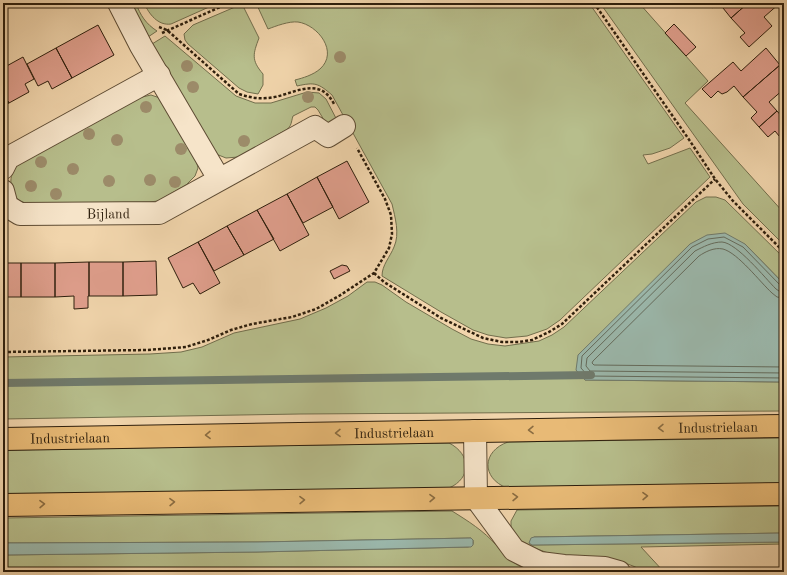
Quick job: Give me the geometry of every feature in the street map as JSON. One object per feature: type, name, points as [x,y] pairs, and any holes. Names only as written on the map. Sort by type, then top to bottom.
[{"type":"main road","name":"Industrielaan","points":[[3,439],[784,426]]},
{"type":"main road","points":[[3,504],[784,494]]},
{"type":"street","points":[[119,3],[141,46],[219,179]]},
{"type":"street","points":[[3,168],[8,158],[158,75]]},
{"type":"street","name":"Bijland","points":[[3,191],[7,206],[20,214],[158,213],[315,127],[328,136],[344,126]]},
{"type":"street","points":[[475,431],[476,498],[514,550],[540,563],[605,568],[619,572]]},
{"type":"path","points":[[141,46],[167,30],[228,3]]},
{"type":"path","points":[[594,3],[715,179],[733,201],[784,252]]},
{"type":"path","points":[[3,352],[147,350],[186,347],[208,340],[231,330],[252,324],[292,317],[316,309],[374,273],[389,248],[392,234],[391,216],[385,199],[344,126],[331,98],[324,91],[311,88],[267,98],[239,94],[167,30],[155,23]]},
{"type":"path","points":[[374,273],[384,282],[441,318],[483,338],[502,342],[532,340],[562,324],[715,179]]},
{"type":"green space","points":[[130,3],[136,3],[144,19],[157,31],[148,37]]},
{"type":"green space","points":[[144,3],[218,3],[171,24],[166,24],[154,18]]},
{"type":"green space","points":[[256,3],[589,3],[684,138],[670,148],[652,154],[643,155],[648,164],[690,148],[710,177],[560,320],[547,329],[527,336],[506,338],[488,335],[473,330],[382,276],[383,268],[394,247],[397,237],[392,204],[332,95],[316,84],[297,86],[295,80],[305,77],[320,69],[325,62],[327,55],[327,47],[324,40],[313,28],[298,22],[287,23],[268,29]]},
{"type":"green space","points":[[600,3],[639,3],[708,81],[685,103],[784,213],[784,245],[743,204]]},
{"type":"green space","points":[[242,4],[259,38],[255,48],[254,57],[256,65],[263,74],[263,85],[258,94],[247,92],[239,88],[185,40],[184,34],[193,25]]},
{"type":"green space","points":[[165,36],[236,96],[255,103],[271,103],[307,92],[319,93],[326,99],[339,124],[330,130],[318,110],[315,107],[311,107],[293,116],[290,125],[286,130],[238,157],[226,158],[216,154],[152,44]]},
{"type":"green space","points":[[151,95],[163,99],[195,155],[198,168],[195,176],[186,185],[158,201],[149,202],[29,204],[20,201],[14,194],[11,186],[11,176],[15,168],[22,161],[138,98]]},
{"type":"green space","points":[[706,197],[716,197],[725,200],[784,258],[784,284],[745,244],[576,370],[585,380],[784,382],[784,411],[300,414],[3,419],[3,357],[181,352],[202,347],[234,333],[300,319],[326,308],[348,296],[367,282],[375,282],[382,285],[406,302],[471,339],[488,344],[505,346],[539,341],[564,327],[696,202]]},
{"type":"green space","points":[[784,438],[784,484],[507,488],[499,484],[493,478],[489,471],[488,465],[489,458],[493,452],[499,446],[508,442]]},
{"type":"green space","points":[[449,443],[462,453],[466,466],[462,478],[457,484],[449,488],[3,494],[3,450]]},
{"type":"green space","points":[[784,506],[784,533],[534,537],[529,543],[532,545],[784,542],[784,544],[641,547],[664,572],[646,572],[622,562],[551,554],[519,540],[511,528],[511,521],[517,510]]},
{"type":"green space","points":[[452,511],[481,531],[515,563],[526,569],[540,572],[31,572],[31,570],[3,570],[3,555],[257,552],[468,547],[472,545],[473,540],[471,538],[258,542],[3,543],[3,518]]},
{"type":"water","points":[[725,233],[745,244],[784,284],[784,382],[585,380],[576,370],[578,355],[690,244],[707,235]]},
{"type":"water","points":[[784,533],[784,542],[532,545],[529,543],[531,538],[534,537]]},
{"type":"water","points":[[471,538],[473,540],[473,545],[471,547],[257,552],[3,555],[3,543],[258,542]]},
{"type":"building","points":[[708,3],[718,3],[712,8]]},
{"type":"building","points":[[719,3],[748,3],[731,18]]},
{"type":"building","points":[[748,3],[780,3],[764,17],[772,26],[749,47],[740,37],[745,33],[731,18]]},
{"type":"building","points":[[674,24],[696,47],[686,56],[665,33]]},
{"type":"building","points":[[98,25],[114,55],[72,78],[56,48]]},
{"type":"building","points":[[56,48],[72,78],[52,89],[48,81],[38,86],[27,64]]},
{"type":"building","points":[[766,48],[780,65],[743,97],[734,86],[722,94],[718,91],[711,98],[702,89],[733,62],[741,71]]},
{"type":"building","points":[[23,57],[34,79],[25,84],[29,92],[9,103],[3,93],[3,68]]},
{"type":"building","points":[[780,65],[784,69],[784,89],[769,102],[777,111],[759,127],[751,118],[757,112],[743,97]]},
{"type":"building","points":[[3,93],[9,103],[3,106]]},
{"type":"building","points":[[777,111],[784,119],[784,142],[775,131],[768,137],[759,127]]},
{"type":"building","points":[[347,161],[369,202],[339,219],[317,177]]},
{"type":"building","points":[[317,177],[333,207],[303,223],[287,194]]},
{"type":"building","points":[[287,194],[309,235],[280,251],[257,210]]},
{"type":"building","points":[[257,210],[274,239],[244,255],[227,226]]},
{"type":"building","points":[[227,226],[244,255],[214,271],[198,242]]},
{"type":"building","points":[[198,242],[220,283],[200,294],[193,283],[183,288],[168,258]]},
{"type":"building","points":[[156,261],[157,295],[123,296],[123,262]]},
{"type":"building","points":[[89,262],[88,308],[74,309],[74,296],[55,297],[55,263]]},
{"type":"building","points":[[89,262],[123,262],[123,296],[89,296]]},
{"type":"building","points":[[3,263],[21,263],[21,297],[3,297]]},
{"type":"building","points":[[21,263],[55,263],[55,297],[21,297]]},
{"type":"building","points":[[342,265],[347,266],[350,271],[334,279],[330,271]]},
{"type":"waterway","points":[[3,383],[591,375]]}]
